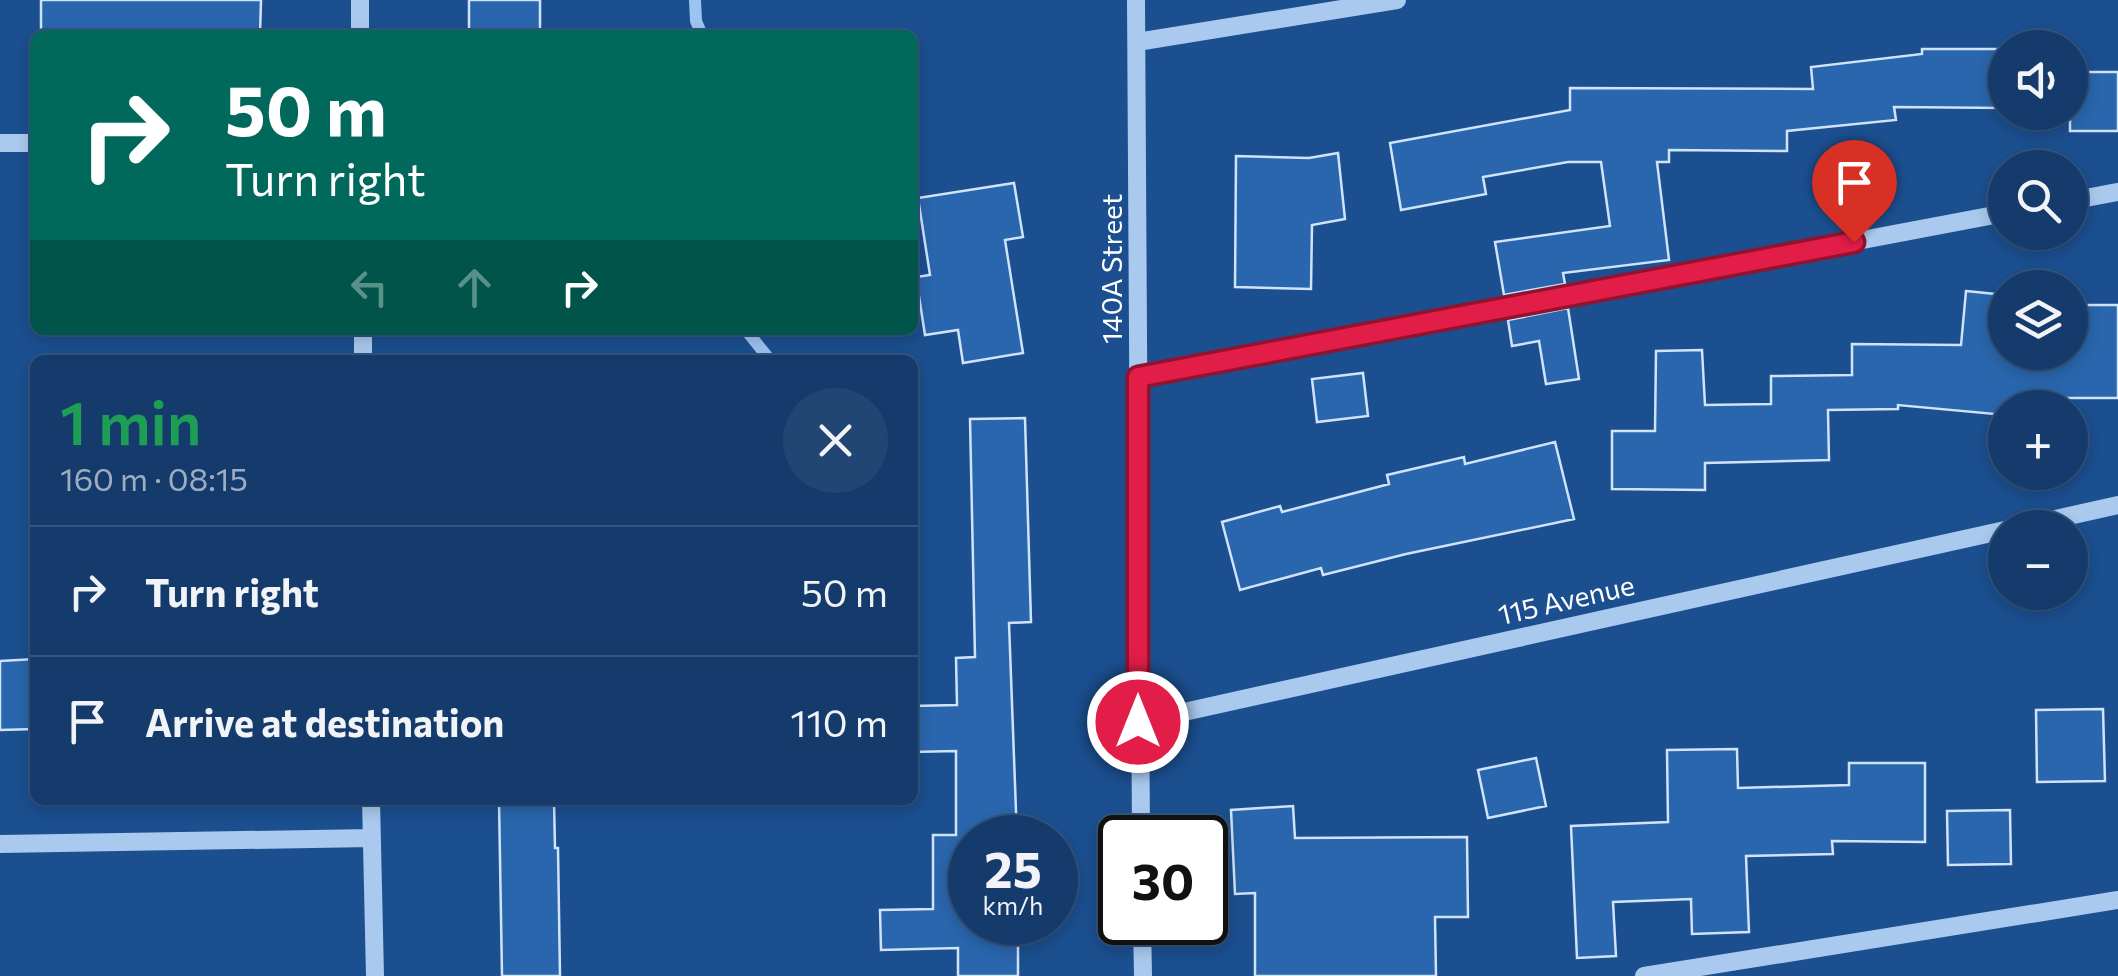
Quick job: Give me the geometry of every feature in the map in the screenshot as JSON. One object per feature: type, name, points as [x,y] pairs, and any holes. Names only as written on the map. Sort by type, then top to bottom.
[{"type":"street","points":[[360,0],[360,30]]},
{"type":"street","name":"140A Street","points":[[1136,0],[1140,815]]},
{"type":"street","points":[[1137,42],[1396,0]]},
{"type":"street","points":[[0,143],[30,143]]},
{"type":"street","points":[[2088,198],[2117,192]]},
{"type":"street","points":[[1138,377],[1988,216]]},
{"type":"street","points":[[2088,511],[2118,504]]},
{"type":"street","name":"115 Avenue","points":[[1138,722],[1988,534]]},
{"type":"street","points":[[371,805],[375,976]]},
{"type":"street","points":[[0,844],[372,838]]},
{"type":"street","points":[[1644,976],[2118,900]]},
{"type":"street","points":[[1142,945],[1143,976]]},
{"type":"building","points":[[41,0],[261,0],[260,30],[41,30]]},
{"type":"building","points":[[469,0],[540,0],[540,30],[469,30]]},
{"type":"building","points":[[1922,49],[1988,49],[1988,108],[1894,107],[1896,120],[1787,131],[1787,151],[1669,150],[1669,162],[1657,162],[1669,260],[1563,273],[1565,284],[1504,295],[1495,242],[1610,226],[1601,162],[1568,162],[1483,177],[1486,194],[1401,210],[1390,143],[1570,110],[1570,88],[1813,89],[1811,67],[1922,54]]},
{"type":"building","points":[[2088,72],[2118,72],[2118,131],[2070,131],[2088,130]]},
{"type":"building","points":[[1338,153],[1345,219],[1312,225],[1311,289],[1235,287],[1236,156],[1309,158]]},
{"type":"building","points":[[1014,183],[1023,237],[1005,240],[1023,353],[963,363],[958,330],[925,335],[918,277],[930,275],[918,198]]},
{"type":"building","points":[[1966,291],[1988,293],[1988,370],[2088,370],[2088,305],[2118,305],[2118,398],[2088,398],[2088,390],[1988,390],[1988,413],[1898,405],[1898,409],[1828,410],[1829,460],[1705,463],[1705,490],[1612,489],[1612,431],[1655,431],[1656,351],[1702,350],[1705,405],[1771,404],[1771,376],[1852,375],[1852,344],[1961,345]]},
{"type":"building","points":[[1568,308],[1579,379],[1546,384],[1539,341],[1512,346],[1508,320]]},
{"type":"building","points":[[1363,373],[1368,416],[1317,422],[1312,379]]},
{"type":"building","points":[[1025,418],[1031,622],[1009,623],[1016,815],[956,815],[956,751],[918,752],[918,706],[957,705],[956,658],[975,657],[970,419]]},
{"type":"building","points":[[1555,442],[1574,519],[1323,575],[1321,568],[1240,590],[1222,522],[1280,506],[1282,512],[1389,484],[1387,475],[1464,457],[1465,464]]},
{"type":"building","points":[[30,659],[30,729],[0,730],[0,661]]},
{"type":"building","points":[[2103,709],[2105,781],[2037,782],[2036,710]]},
{"type":"building","points":[[1737,749],[1738,788],[1849,785],[1849,763],[1925,763],[1925,842],[1832,841],[1833,854],[1746,856],[1749,932],[1692,934],[1691,899],[1613,902],[1616,956],[1577,958],[1571,826],[1668,822],[1667,750]]},
{"type":"building","points":[[1536,758],[1546,806],[1488,818],[1478,770]]},
{"type":"building","points":[[499,805],[554,805],[560,976],[502,976]]},
{"type":"building","points":[[1293,806],[1295,838],[1467,837],[1468,917],[1435,917],[1436,976],[1255,976],[1255,893],[1235,894],[1231,810]]},
{"type":"building","points":[[2010,810],[2011,864],[1948,865],[1947,811]]},
{"type":"building","points":[[933,835],[948,835],[948,945],[1018,945],[1018,976],[958,976],[958,948],[881,950],[880,910],[933,909]]},
{"type":"waterway","points":[[695,0],[700,30]]},
{"type":"waterway","points":[[750,335],[766,355]]},
{"type":"route","points":[[1138,722],[1138,377],[1854,242]]}]
